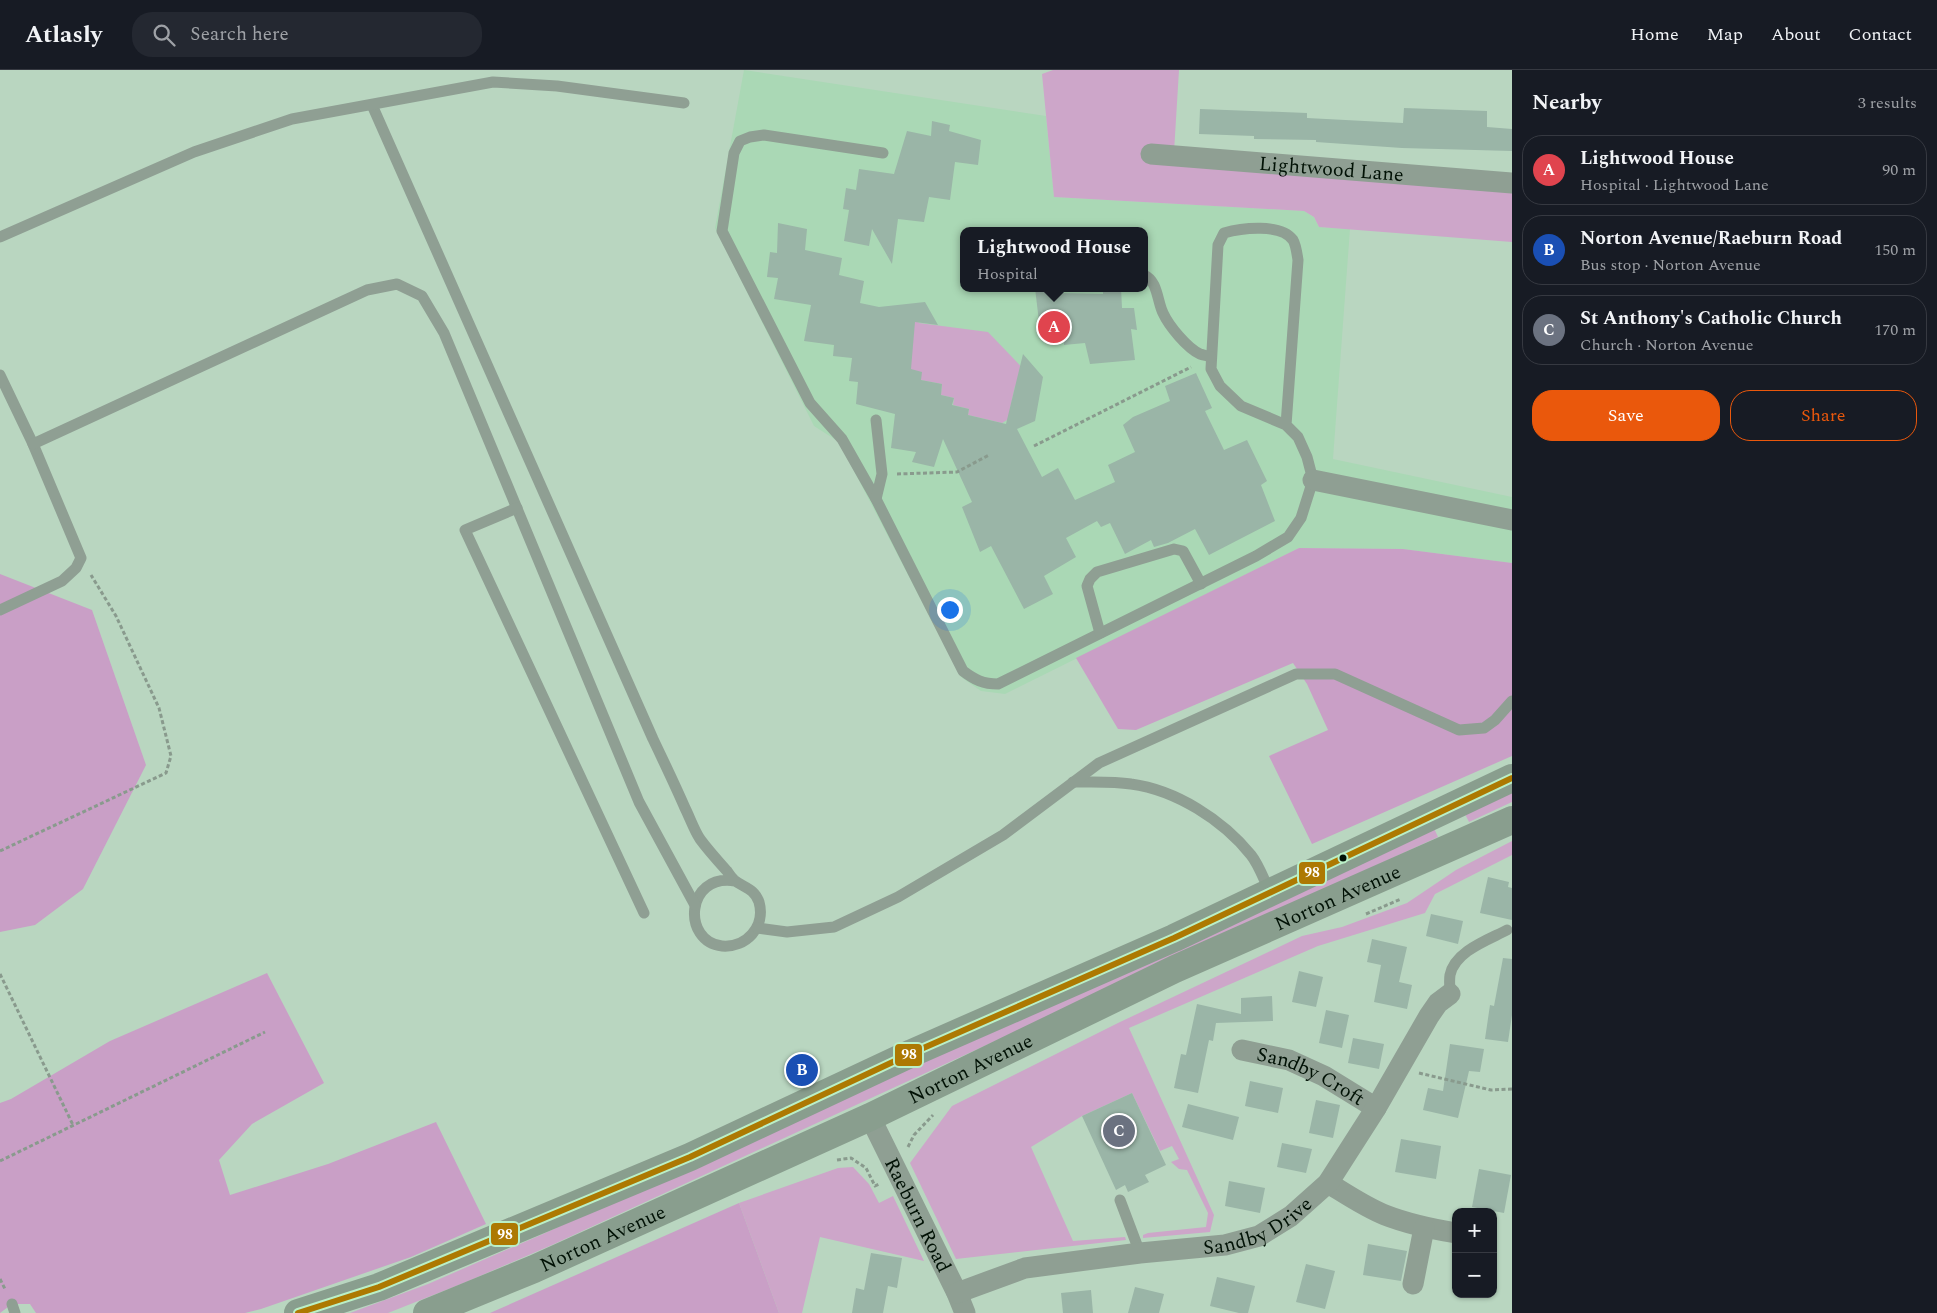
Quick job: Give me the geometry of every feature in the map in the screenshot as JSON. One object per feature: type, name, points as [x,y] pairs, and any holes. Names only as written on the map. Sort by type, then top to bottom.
[{"type":"highway","name":"Norton Avenue","points":[[298,1313],[379,1287],[690,1157],[912,1053],[1174,938],[1512,778]]},
{"type":"highway","name":"Norton Avenue","points":[[427,1313],[534,1269],[870,1117],[1175,969],[1512,820]]},
{"type":"street","name":"Lightwood Lane","points":[[1151,154],[1512,183]]},
{"type":"street","points":[[1313,480],[1512,520]]},
{"type":"street","name":"Sandby Drive","points":[[961,1303],[1025,1268],[1140,1253],[1225,1245],[1259,1236],[1291,1216],[1328,1183],[1376,1108],[1429,1016],[1438,1004],[1450,994]]},
{"type":"street","name":"Sandby Croft","points":[[1242,1050],[1289,1060],[1324,1076],[1376,1108]]},
{"type":"street","name":"Raeburn Road","points":[[870,1117],[961,1303]]},
{"type":"street","points":[[1328,1183],[1354,1200],[1384,1215],[1424,1228],[1452,1233]]},
{"type":"street","points":[[1413,1284],[1424,1228]]},
{"type":"lane","points":[[0,236],[194,152],[292,119],[493,82],[556,86],[684,103]]},
{"type":"lane","points":[[33,444],[367,290],[397,284],[422,296],[444,333],[639,802],[694,905],[696,924],[704,937],[714,944],[732,946],[740,944],[750,937],[757,928],[760,917],[759,902],[746,885],[735,880],[700,838],[653,739],[372,105]]},
{"type":"lane","points":[[883,153],[764,135],[740,141],[734,153],[722,231],[810,404],[842,439],[876,499],[963,671],[972,678],[984,684],[998,684],[1256,556],[1288,537],[1301,518],[1313,480],[1307,457],[1298,437],[1286,426],[1241,406],[1220,386],[1211,369],[1218,245],[1224,233],[1253,227],[1284,233],[1293,240],[1298,260],[1286,426]]},
{"type":"lane","points":[[1148,277],[1157,293],[1163,313],[1182,339],[1199,354],[1211,357]]},
{"type":"lane","points":[[0,375],[33,444],[81,558],[76,568],[62,581],[0,610]]},
{"type":"lane","points":[[876,420],[882,474],[876,499]]},
{"type":"lane","points":[[517,508],[465,530],[644,913]]},
{"type":"lane","points":[[1100,633],[1087,586],[1090,578],[1097,572],[1174,549],[1183,551],[1201,584]]},
{"type":"lane","points":[[757,928],[787,932],[834,927],[898,897],[995,839],[1099,763],[1296,674],[1335,674],[1459,730],[1484,728],[1496,720],[1512,701]]},
{"type":"lane","points":[[1074,782],[1131,784],[1171,795],[1200,810],[1230,834],[1252,856],[1270,892]]},
{"type":"lane","points":[[694,905],[706,887],[717,881],[735,880]]},
{"type":"lane","points":[[1450,994],[1450,974],[1457,961],[1472,948],[1507,930]]},
{"type":"lane","points":[[1120,1200],[1140,1253]]},
{"type":"path","points":[[1034,446],[1211,357]]},
{"type":"path","points":[[882,474],[957,472],[990,455]]},
{"type":"path","points":[[0,851],[166,773],[171,756],[159,708],[116,616],[81,558]]},
{"type":"path","points":[[0,974],[73,1125]]},
{"type":"path","points":[[0,1160],[266,1032]]},
{"type":"path","points":[[1398,1068],[1491,1090],[1512,1089]]},
{"type":"shaded area","points":[[744,70],[1046,116],[1054,197],[1304,211],[1314,217],[1319,227],[1350,229],[1333,459],[1512,497],[1512,563],[1403,549],[1299,548],[1005,694],[981,691],[961,677],[839,442],[814,426],[715,228]]},
{"type":"shaded area","points":[[1053,70],[1179,70],[1174,152],[1512,191],[1512,242],[1319,227],[1314,217],[1304,211],[1054,197],[1042,74]]},
{"type":"shaded area","points":[[913,314],[919,323],[988,332],[1033,379],[1015,386],[1010,409],[1024,410],[1002,423],[968,415],[969,409],[953,405],[954,398],[941,395],[942,384],[921,380],[895,365]]},
{"type":"shaded area","points":[[1299,548],[1403,549],[1512,563],[1512,756],[1312,844],[1269,756],[1328,730],[1307,684],[1293,663],[1136,730],[1118,729],[1076,658]]},
{"type":"shaded area","points":[[0,574],[92,610],[146,765],[83,889],[35,925],[0,932]]},
{"type":"shaded area","points":[[1512,787],[1512,802],[1469,822],[1463,810]]},
{"type":"shaded area","points":[[1432,824],[1438,837],[552,1245],[388,1313],[350,1313],[428,1284],[543,1234]]},
{"type":"shaded area","points":[[1512,841],[1512,855],[1435,894],[1425,913],[1318,946],[1129,1028],[1214,1215],[1210,1232],[1143,1238],[1143,1235],[1148,1233],[1206,1227],[1208,1213],[1187,1170],[1179,1169],[1171,1162],[1179,1159],[1172,1146],[1160,1151],[1132,1093],[1082,1116],[1031,1147],[1073,1241],[1125,1237],[1126,1240],[956,1259],[910,1163],[952,1106],[1118,1023],[1302,936],[1342,927],[1407,903],[1456,870]]},
{"type":"shaded area","points":[[267,973],[324,1083],[252,1124],[219,1160],[230,1195],[328,1164],[436,1122],[486,1224],[411,1257],[245,1313],[36,1313],[30,1304],[12,1304],[0,1313],[0,1103],[11,1099],[110,1041]]},
{"type":"shaded area","points":[[853,1167],[869,1184],[879,1203],[893,1196],[924,1261],[820,1237],[802,1313],[779,1313],[739,1203],[838,1168]]},
{"type":"shaded area","points":[[739,1203],[779,1313],[490,1313]]},
{"type":"building","points":[[1404,108],[1487,111],[1487,127],[1512,129],[1512,151],[1402,148],[1316,142],[1316,140],[1254,139],[1254,136],[1199,134],[1200,109],[1307,113],[1307,118],[1403,123]]},
{"type":"building","points":[[932,121],[950,125],[949,131],[981,140],[978,165],[955,162],[950,200],[929,197],[924,222],[898,219],[892,264],[872,229],[869,246],[844,241],[849,210],[843,209],[846,188],[856,190],[859,169],[894,174],[907,131],[931,136]]},
{"type":"building","points":[[778,223],[807,229],[805,250],[842,258],[839,275],[864,281],[860,303],[879,307],[925,302],[938,325],[915,322],[911,369],[922,372],[921,380],[942,384],[941,395],[954,398],[952,405],[969,409],[968,415],[1006,424],[1023,354],[1043,377],[1035,421],[1017,429],[1042,477],[1058,468],[1075,500],[1115,482],[1108,465],[1135,452],[1123,425],[1133,417],[1170,401],[1165,386],[1196,373],[1212,408],[1205,411],[1224,450],[1247,440],[1267,481],[1261,485],[1275,521],[1209,555],[1195,529],[1168,543],[1154,547],[1151,540],[1125,554],[1110,523],[1101,527],[1097,521],[1066,538],[1076,557],[1044,576],[1053,594],[1024,609],[991,546],[980,552],[962,507],[972,502],[943,439],[934,467],[912,462],[916,452],[891,448],[895,414],[856,404],[858,382],[849,381],[852,358],[833,356],[834,345],[804,341],[811,305],[774,299],[778,278],[767,277],[770,252],[777,253]]},
{"type":"building","points":[[1035,292],[1103,294],[1103,292],[1121,292],[1122,308],[1134,308],[1137,330],[1131,329],[1135,360],[1090,364],[1085,343],[1064,345],[1062,325],[1040,330]]},
{"type":"building","points":[[1488,877],[1509,882],[1508,887],[1512,888],[1512,920],[1480,913]]},
{"type":"building","points":[[1431,914],[1463,921],[1458,944],[1426,936]]},
{"type":"building","points":[[1372,939],[1407,947],[1399,982],[1412,985],[1407,1009],[1374,1002],[1381,965],[1367,962]]},
{"type":"building","points":[[1503,958],[1512,959],[1512,1015],[1508,1042],[1485,1039],[1490,1005],[1494,1006]]},
{"type":"building","points":[[1299,971],[1323,977],[1316,1007],[1292,1002]]},
{"type":"building","points":[[1272,996],[1273,1021],[1216,1023],[1213,1041],[1209,1040],[1198,1093],[1174,1088],[1181,1054],[1186,1055],[1197,1004],[1241,1014],[1241,998]]},
{"type":"building","points":[[1326,1010],[1349,1015],[1342,1048],[1319,1043]]},
{"type":"building","points":[[1353,1038],[1384,1044],[1379,1069],[1348,1063]]},
{"type":"building","points":[[1450,1044],[1484,1049],[1480,1072],[1469,1071],[1458,1118],[1423,1110],[1428,1088],[1443,1091]]},
{"type":"building","points":[[1250,1081],[1283,1088],[1278,1113],[1245,1106]]},
{"type":"building","points":[[1132,1093],[1166,1165],[1145,1175],[1149,1182],[1128,1192],[1125,1185],[1116,1190],[1082,1116]]},
{"type":"building","points":[[1316,1100],[1340,1105],[1333,1138],[1309,1133]]},
{"type":"building","points":[[1188,1104],[1239,1117],[1233,1140],[1182,1127]]},
{"type":"building","points":[[1401,1139],[1441,1146],[1436,1179],[1395,1172]]},
{"type":"building","points":[[1282,1143],[1312,1149],[1306,1173],[1277,1167]]},
{"type":"building","points":[[1479,1169],[1511,1175],[1504,1213],[1497,1212],[1497,1208],[1472,1207]]},
{"type":"building","points":[[1229,1181],[1265,1188],[1260,1213],[1225,1206]]},
{"type":"building","points":[[1368,1244],[1407,1251],[1401,1281],[1363,1275]]},
{"type":"building","points":[[871,1253],[902,1258],[897,1288],[888,1286],[883,1313],[852,1313],[856,1288],[864,1290]]},
{"type":"building","points":[[1306,1264],[1335,1271],[1325,1309],[1296,1302]]},
{"type":"building","points":[[1217,1277],[1255,1286],[1248,1313],[1239,1313],[1210,1306]]},
{"type":"building","points":[[1135,1287],[1164,1294],[1159,1313],[1128,1313]]},
{"type":"building","points":[[1091,1290],[1093,1313],[1063,1313],[1061,1293]]},
{"type":"transit line","name":"98","points":[[298,1313],[379,1287],[690,1157],[912,1053],[1174,938],[1512,778]]},
{"type":"place","name":"Lightwood House","points":[[1054,327]]},
{"type":"place","name":"Norton Avenue/Raeburn Road","points":[[802,1070]]},
{"type":"place","name":"St Anthony's Catholic Church","points":[[1119,1131]]}]
